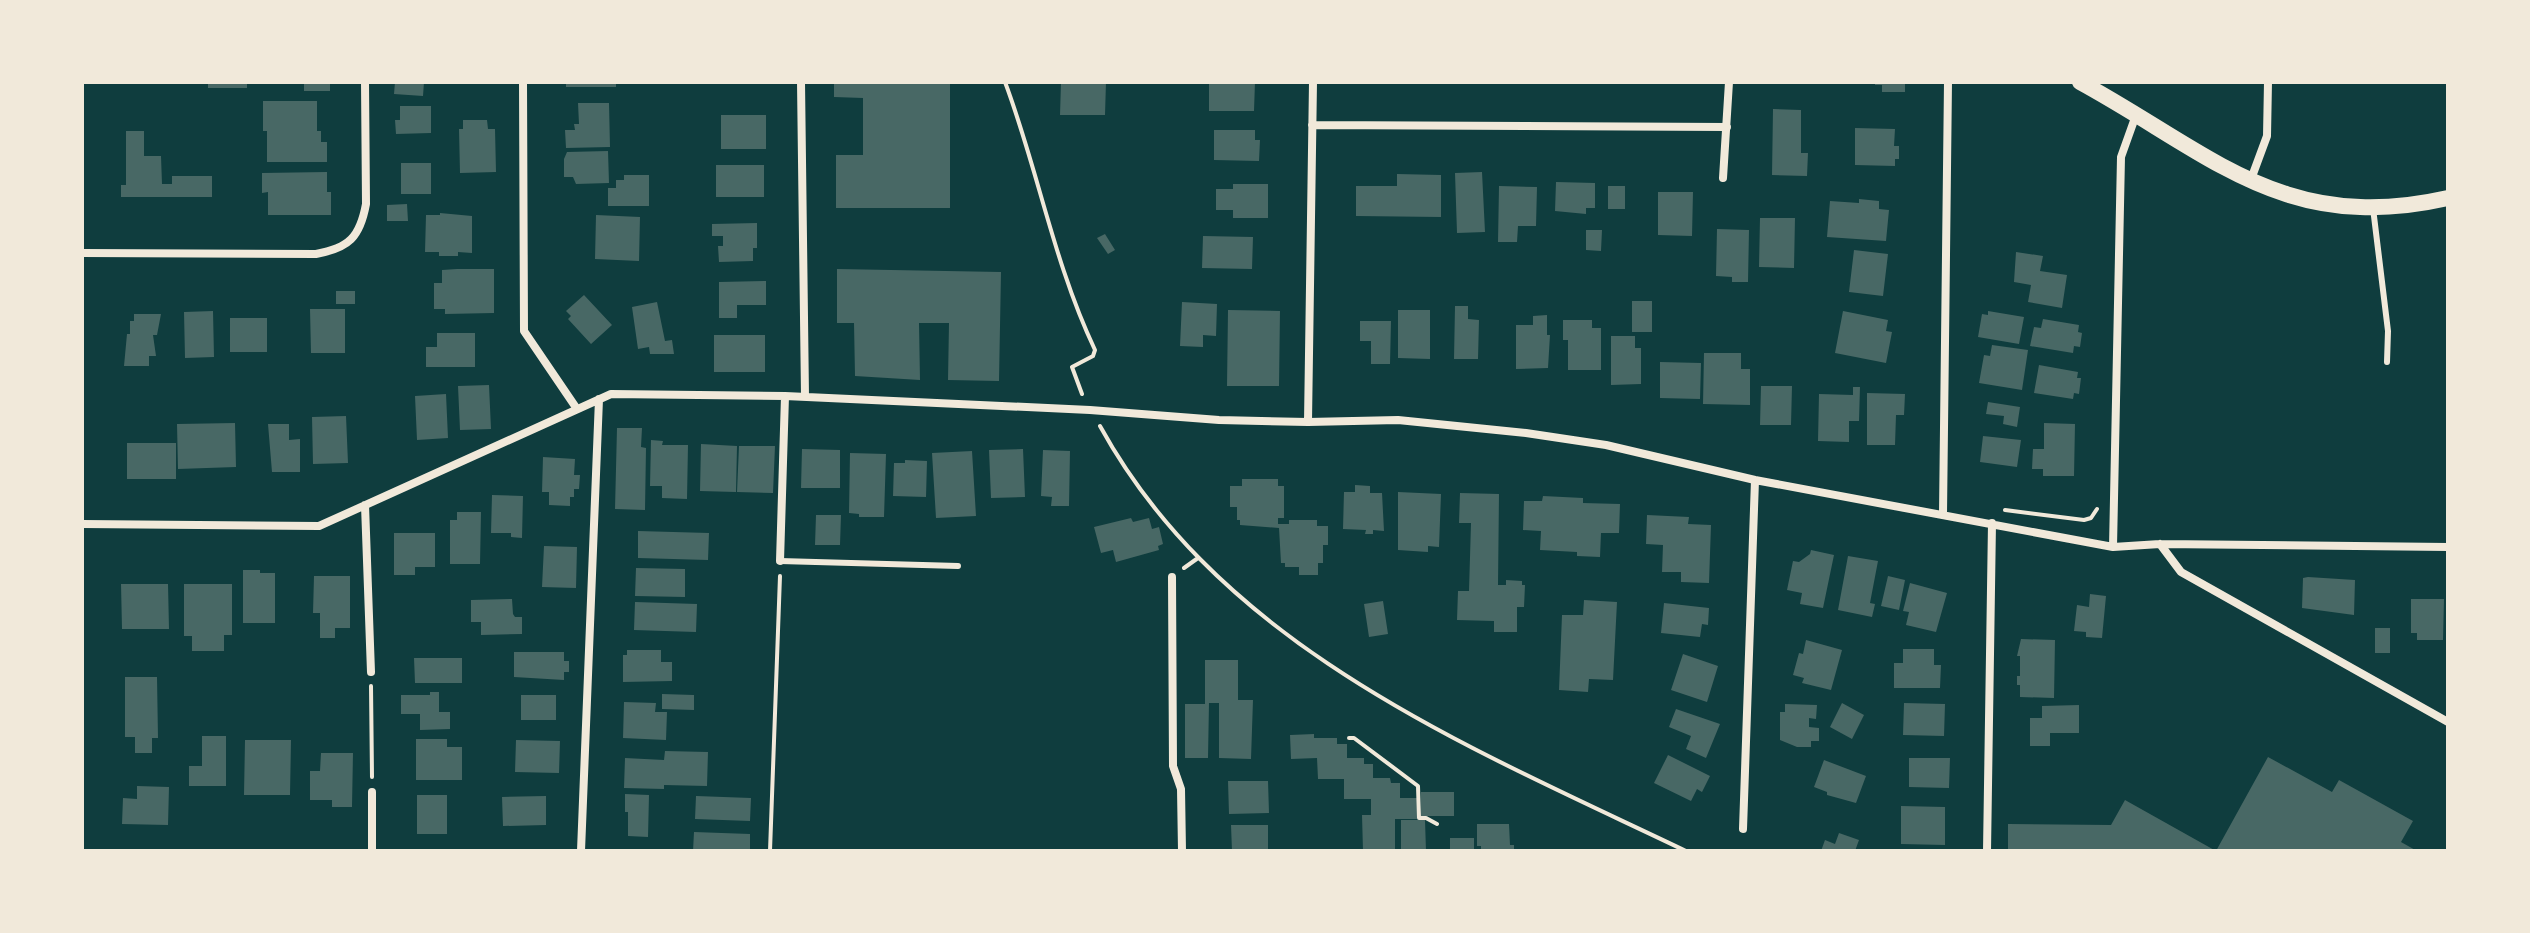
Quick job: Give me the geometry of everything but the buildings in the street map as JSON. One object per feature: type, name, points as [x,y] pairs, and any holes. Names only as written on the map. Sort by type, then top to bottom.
[{"type":"main road","points":[[2080,82],[2250,182],[2310,202],[2373,208],[2448,198]]},
{"type":"street","points":[[82,253],[316,254],[335,251],[352,240],[363,223],[366,204],[365,82]]},
{"type":"street","points":[[523,82],[524,331],[577,409]]},
{"type":"street","points":[[801,82],[805,396]]},
{"type":"street","points":[[1308,422],[1313,82]]},
{"type":"street","points":[[1723,178],[1729,82]]},
{"type":"street","points":[[1943,515],[1948,82]]},
{"type":"street","points":[[2250,182],[2267,136],[2268,82]]},
{"type":"street","points":[[2113,547],[2121,157],[2136,115]]},
{"type":"street","points":[[1312,125],[1727,127]]},
{"type":"street","points":[[82,524],[319,526],[611,394],[805,396],[1090,410],[1219,420],[1398,420],[1606,445],[1755,480],[2113,547],[2160,544],[2448,547]]},
{"type":"street","points":[[780,561],[785,396]]},
{"type":"street","points":[[581,851],[599,399]]},
{"type":"street","points":[[1743,829],[1755,480]]},
{"type":"street","points":[[365,505],[371,672]]},
{"type":"street","points":[[1987,851],[1992,523]]},
{"type":"street","points":[[2160,544],[2181,572],[2448,722]]},
{"type":"street","points":[[1172,577],[1173,766],[1181,789],[1182,851]]},
{"type":"street","points":[[372,792],[372,851]]},
{"type":"lane","points":[[2373,208],[2388,331],[2387,362]]},
{"type":"lane","points":[[780,561],[958,566]]},
{"type":"path","points":[[1005,82],[1027,144],[1060,258],[1095,350],[1093,356],[1072,367],[1083,398]]},
{"type":"path","points":[[1096,421],[1145,497],[1198,558],[1261,615],[1339,674],[1404,712],[1502,762],[1686,851]]},
{"type":"path","points":[[1992,523],[1998,514],[2007,509],[2084,520],[2096,513],[2101,499]]},
{"type":"path","points":[[770,851],[780,561]]},
{"type":"path","points":[[371,672],[372,792]]},
{"type":"path","points":[[1349,738],[1354,738],[1418,786],[1419,818],[1437,824]]}]
